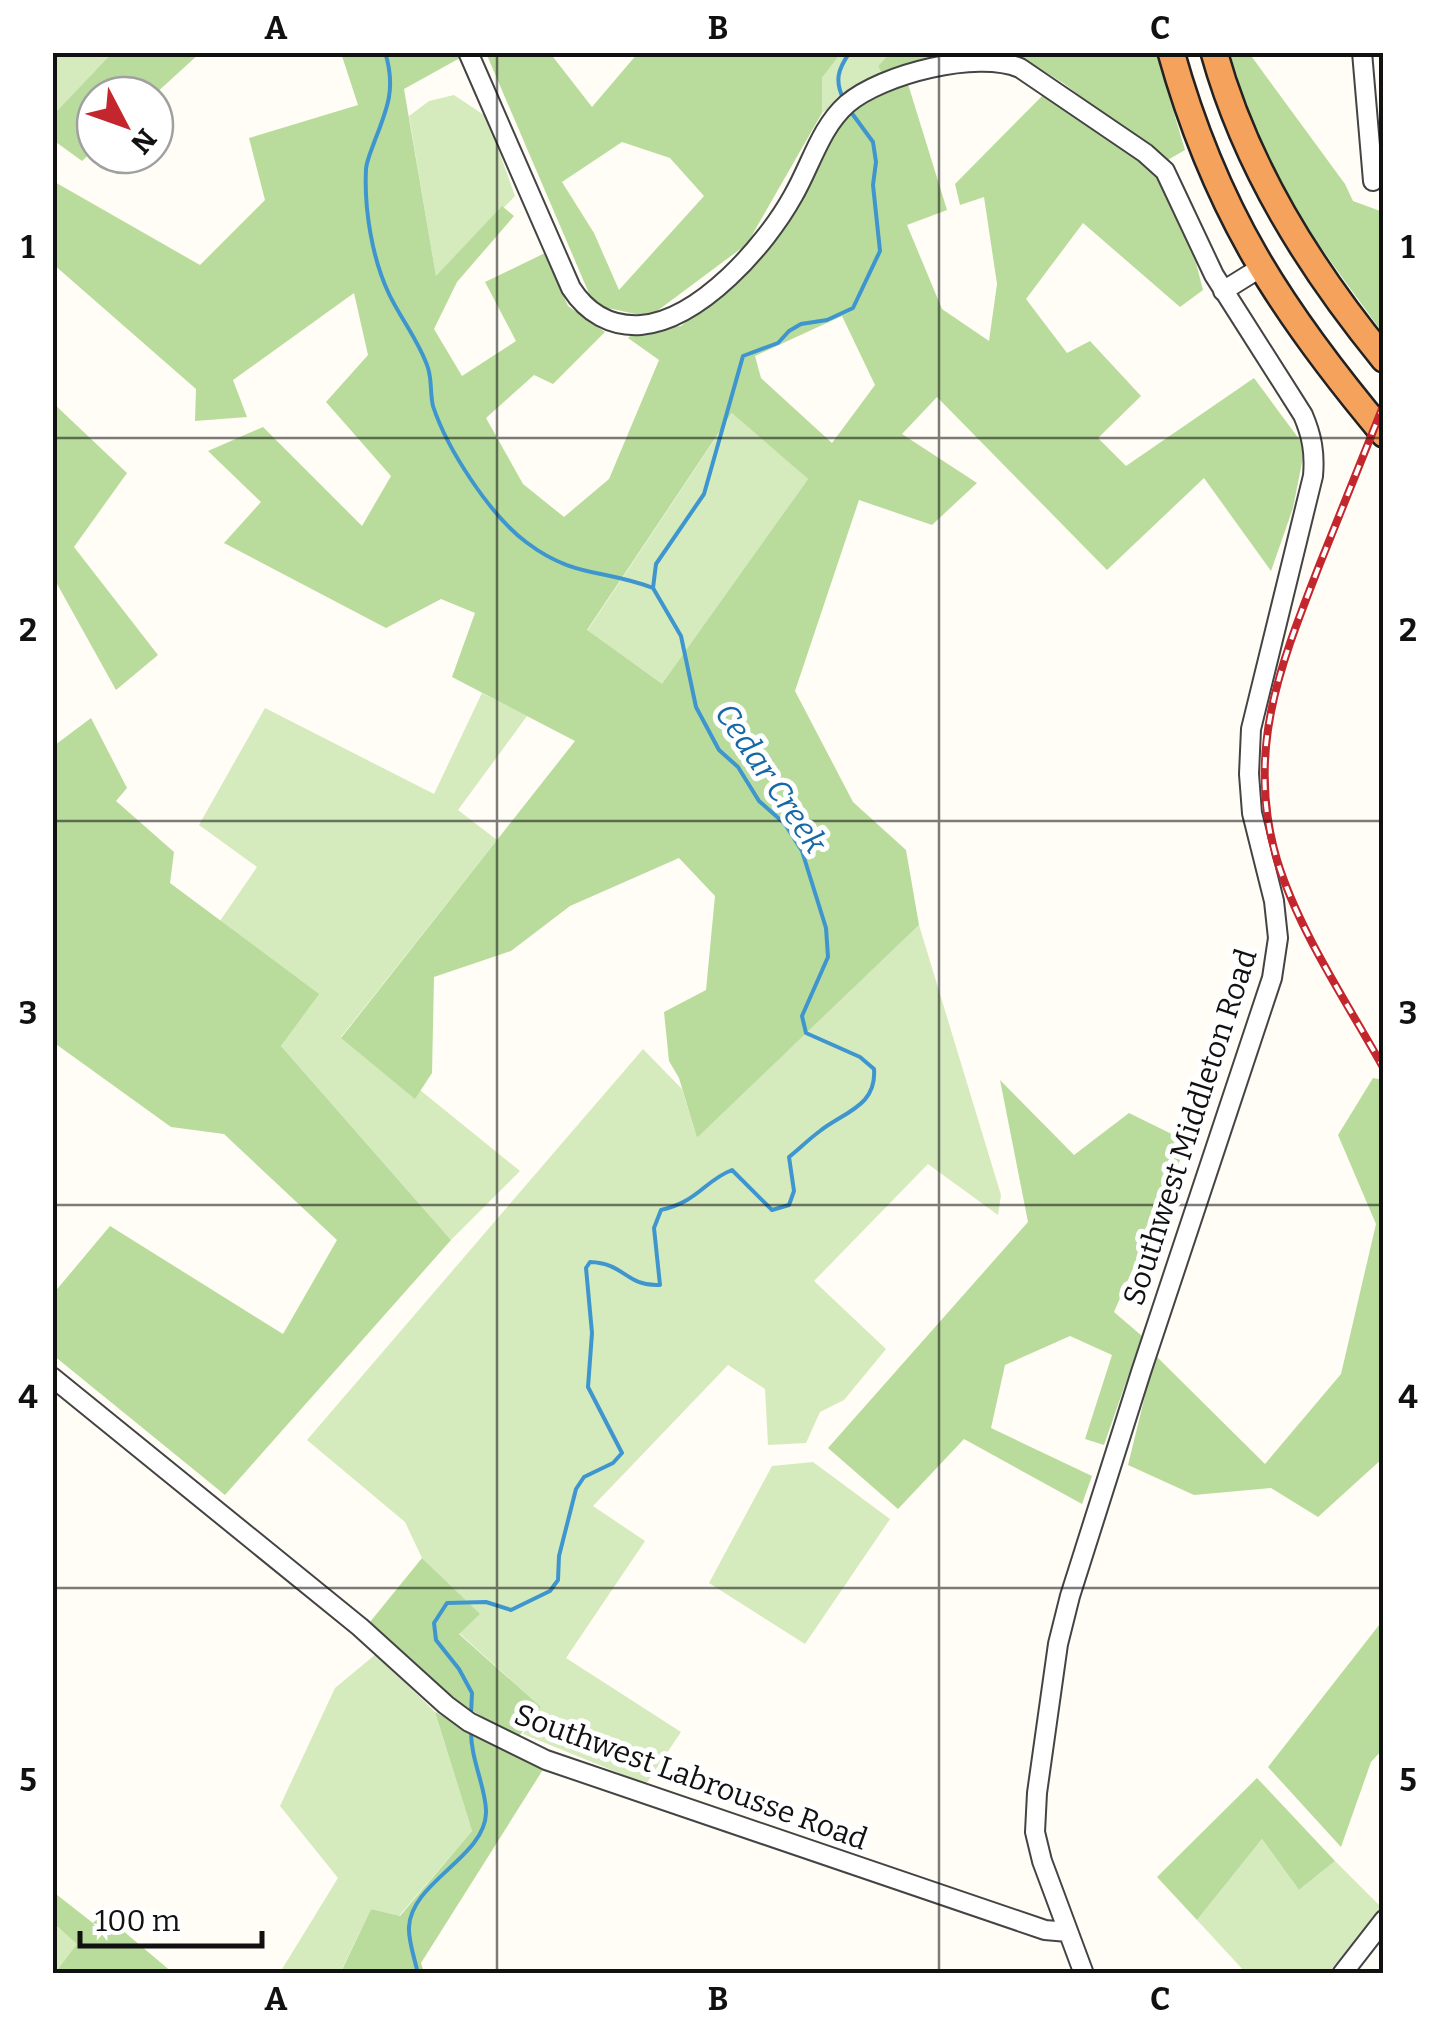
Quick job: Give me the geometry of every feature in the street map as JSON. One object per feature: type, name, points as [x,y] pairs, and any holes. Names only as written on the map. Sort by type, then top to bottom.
[{"type":"highway","points":[[1171,52],[1206,161],[1260,268],[1317,352],[1384,434]]},
{"type":"highway","points":[[1214,52],[1241,131],[1280,212],[1328,286],[1384,359]]},
{"type":"street","name":"Southwest Middleton Road","points":[[468,52],[571,288],[590,311],[620,324],[657,324],[677,316],[732,274],[792,198],[822,138],[845,106],[873,86],[893,78],[1002,60],[1036,78],[1145,153],[1164,171],[1223,290],[1303,415],[1314,454],[1313,476],[1251,729],[1252,813],[1274,901],[1278,938],[1272,978],[1140,1372],[1058,1644],[1035,1832],[1084,1974]]},
{"type":"street","points":[[1362,52],[1373,181]]},
{"type":"street","points":[[1223,290],[1260,268]]},
{"type":"street","name":"Southwest Labrousse Road","points":[[52,1377],[360,1627],[446,1704],[490,1732],[546,1760],[1045,1930],[1068,1932]]},
{"type":"street","points":[[1342,1974],[1384,1920]]},
{"type":"green space","points":[[53,53],[112,53],[91,75],[75,75],[75,92],[53,115]]},
{"type":"green space","points":[[112,53],[200,53],[175,76],[91,75]]},
{"type":"green space","points":[[341,53],[469,53],[404,89],[436,276],[502,206],[514,216],[457,282],[434,329],[462,376],[516,341],[485,282],[545,253],[568,306],[605,332],[553,384],[534,375],[486,418],[523,484],[564,517],[609,479],[659,360],[628,338],[636,331],[681,326],[760,258],[838,121],[870,97],[908,84],[947,210],[907,225],[942,309],[989,341],[997,284],[984,197],[960,205],[955,184],[1046,92],[1162,174],[1188,232],[1203,290],[1180,307],[1083,223],[1026,299],[1067,353],[1090,341],[1141,396],[1098,438],[1126,466],[1254,378],[1305,447],[1293,508],[1271,571],[1204,478],[1107,570],[937,397],[902,434],[977,483],[932,525],[859,500],[795,691],[853,802],[906,850],[919,925],[697,1138],[679,1078],[669,1061],[664,1012],[706,990],[715,896],[679,858],[570,906],[511,951],[434,977],[432,1073],[415,1099],[341,1038],[575,741],[452,677],[475,613],[441,599],[386,628],[224,543],[261,502],[208,451],[263,427],[362,526],[391,476],[326,402],[368,355],[354,293],[233,380],[247,417],[195,421],[196,389],[53,264],[53,181],[200,265],[265,200],[249,138],[358,105]],"holes":[[[842,316],[875,385],[832,443],[761,378],[755,356]],[[732,413],[808,479],[662,684],[587,630]]]},
{"type":"green space","points":[[486,53],[550,53],[592,107],[638,53],[841,53],[822,78],[822,113],[747,244],[649,317],[594,305]],"holes":[[[622,142],[670,158],[704,196],[619,290],[594,233],[562,182]]]},
{"type":"green space","points":[[841,53],[890,53],[878,66],[882,74],[822,113],[822,78]]},
{"type":"green space","points":[[890,53],[956,53],[882,74],[878,66]]},
{"type":"green space","points":[[1015,53],[1156,53],[1185,150],[1166,161],[1063,83]]},
{"type":"green space","points":[[1230,53],[1249,53],[1345,184],[1353,201],[1383,212],[1383,334],[1290,199],[1251,117]]},
{"type":"green space","points":[[75,92],[75,156],[53,140],[53,115]]},
{"type":"green space","points":[[454,95],[487,117],[515,196],[436,277],[409,116],[429,101]]},
{"type":"green space","points":[[52,402],[127,473],[74,547],[158,655],[116,690],[56,582],[53,584]]},
{"type":"green space","points":[[733,412],[808,479],[662,685],[587,631]]},
{"type":"green space","points":[[482,693],[527,716],[458,810],[497,840],[341,1037],[415,1098],[420,1090],[520,1171],[451,1240],[281,1046],[318,994],[220,921],[257,867],[199,825],[265,708],[434,794]]},
{"type":"green space","points":[[91,718],[127,788],[116,801],[174,852],[170,883],[319,994],[281,1046],[451,1240],[225,1495],[53,1355],[53,1294],[110,1226],[283,1334],[337,1240],[224,1134],[171,1127],[53,1042],[53,744]]},
{"type":"green space","points":[[919,925],[1001,1195],[998,1215],[928,1164],[814,1281],[886,1349],[844,1400],[820,1412],[806,1443],[768,1445],[765,1389],[728,1365],[593,1506],[645,1541],[566,1658],[681,1732],[646,1784],[523,1734],[541,1707],[459,1633],[479,1614],[422,1558],[405,1522],[307,1440],[643,1049],[682,1089],[697,1138]]},
{"type":"green space","points":[[1373,1078],[1383,1080],[1383,1458],[1318,1517],[1271,1488],[1194,1495],[1128,1465],[1155,1355],[1265,1464],[1341,1374],[1376,1224],[1338,1135]]},
{"type":"green space","points":[[1000,1080],[1074,1155],[1129,1113],[1188,1142],[1114,1312],[1142,1336],[1104,1445],[1085,1439],[1112,1355],[1070,1336],[1005,1365],[991,1428],[1092,1476],[1082,1504],[964,1439],[898,1509],[828,1448],[1028,1222]]},
{"type":"green space","points":[[813,1462],[890,1519],[805,1644],[709,1583],[772,1466]]},
{"type":"green space","points":[[422,1558],[480,1614],[459,1634],[541,1707],[517,1739],[445,1693],[370,1622]]},
{"type":"green space","points":[[1383,1620],[1383,1749],[1371,1762],[1341,1847],[1268,1767]]},
{"type":"green space","points":[[376,1654],[435,1712],[472,1831],[399,1916],[371,1909],[340,1973],[279,1974],[338,1878],[280,1806],[335,1688]]},
{"type":"green space","points":[[435,1712],[544,1768],[421,1963],[424,1973],[391,1970],[340,1974],[371,1909],[400,1916],[472,1831]]},
{"type":"green space","points":[[1257,1778],[1335,1861],[1299,1890],[1262,1839],[1197,1920],[1157,1877]]},
{"type":"green space","points":[[1262,1839],[1299,1890],[1335,1861],[1382,1908],[1328,1973],[1246,1973],[1197,1920]]},
{"type":"green space","points":[[52,1891],[93,1923],[102,1913],[173,1973],[55,1973],[77,1944],[53,1923]]},
{"type":"green space","points":[[52,1923],[78,1944],[55,1973],[53,1973]]},
{"type":"waterway","points":[[385,52],[389,97],[366,169],[370,233],[389,294],[425,359],[433,406],[448,442],[484,498],[526,542],[559,562],[653,588]]},
{"type":"waterway","name":"Cedar Creek","points":[[844,100],[839,75],[850,52]]},
{"type":"waterway","name":"Cedar Creek","points":[[471,1714],[472,1693],[436,1640],[434,1623],[447,1603],[486,1602],[511,1610],[550,1591],[558,1580],[559,1556],[576,1489],[584,1477],[613,1463],[622,1453],[588,1387],[592,1333],[586,1268],[590,1262],[602,1263],[640,1282],[660,1285],[654,1228],[661,1210],[684,1202],[732,1170],[772,1210],[789,1205],[794,1191],[789,1157],[865,1100],[874,1082],[874,1069],[860,1057],[806,1033],[802,1016],[828,957],[826,928],[802,851],[785,824],[759,801],[738,767],[719,750],[696,707],[681,636],[653,588],[656,564],[704,494],[743,356],[778,343],[801,324],[827,320],[853,308],[880,251],[873,142],[851,112]]},
{"type":"waterway","name":"Cedar Creek","points":[[418,1974],[409,1932],[413,1911],[422,1896],[474,1843],[486,1813],[471,1729]]},
{"type":"railway","points":[[1384,404],[1280,674],[1266,746],[1265,783],[1268,820],[1286,887],[1311,941],[1384,1069]]}]
